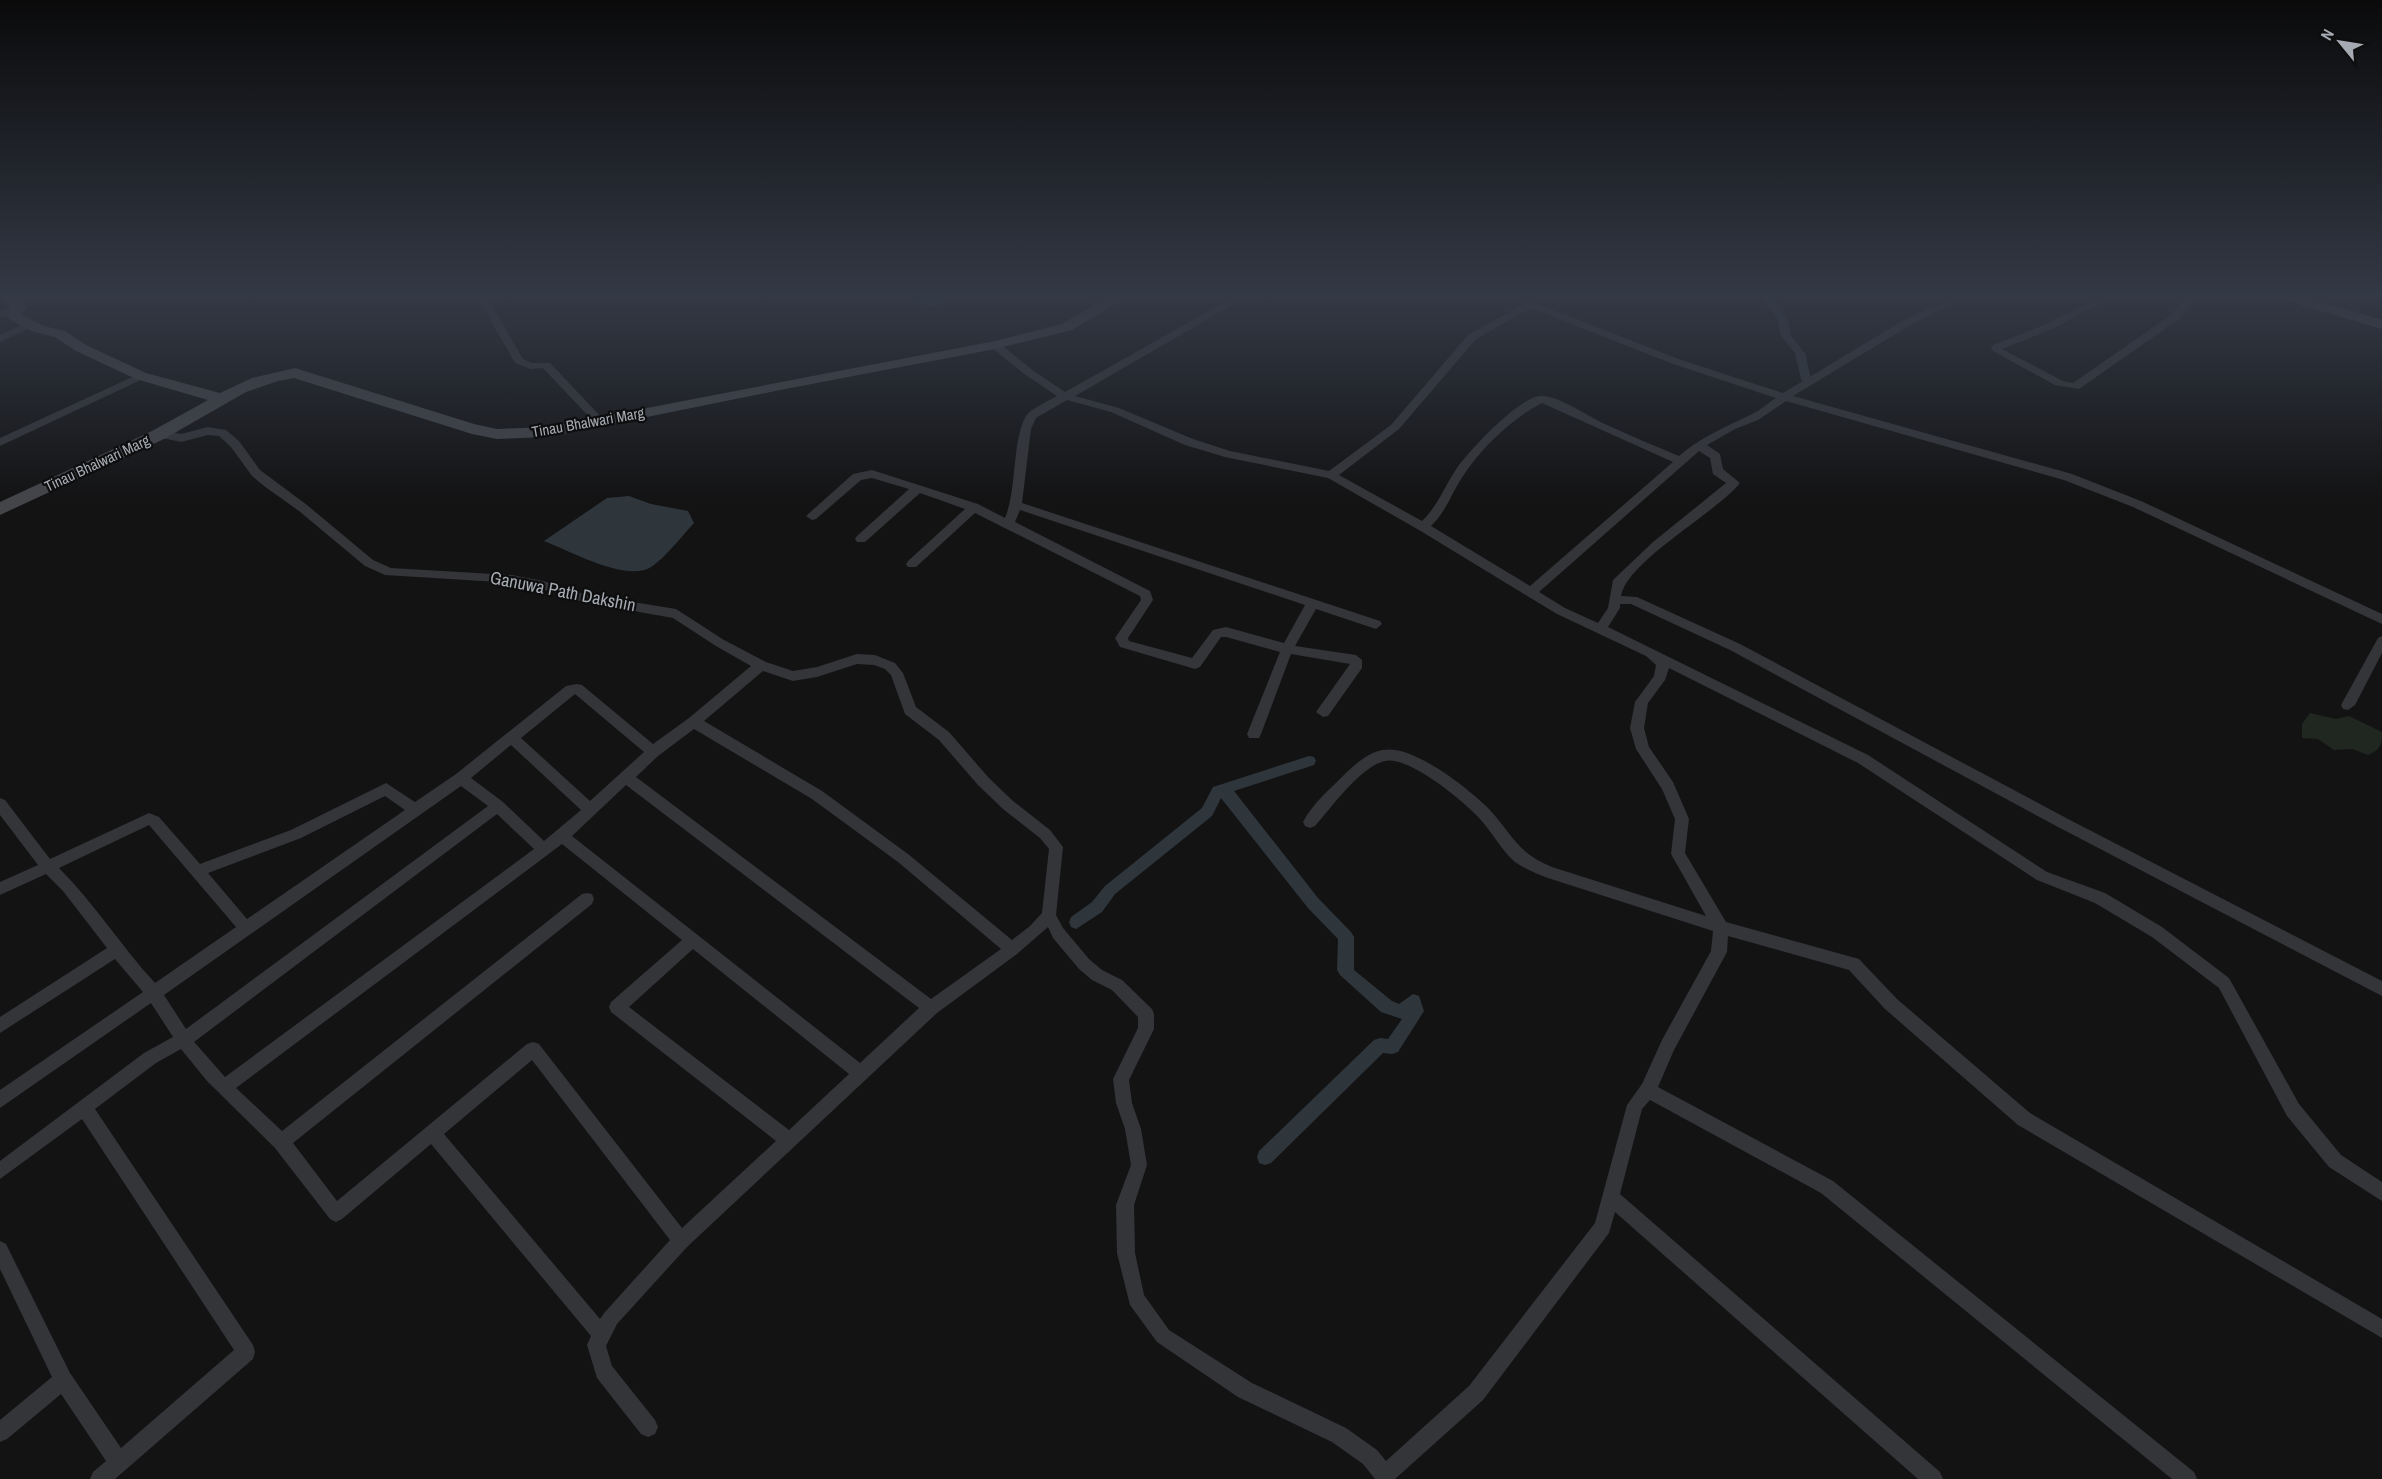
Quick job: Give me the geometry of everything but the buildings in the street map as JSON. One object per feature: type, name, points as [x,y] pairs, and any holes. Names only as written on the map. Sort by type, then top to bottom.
[{"type":"street","points":[[111,362],[141,376],[219,398]]},
{"type":"street","points":[[521,362],[531,366],[546,365],[600,422]]},
{"type":"street","name":"Tinau Bhalwari Marg","points":[[0,509],[160,434],[219,398],[267,378],[295,373],[419,414],[497,434],[548,432],[904,362]]},
{"type":"street","points":[[1016,362],[1064,396],[1115,410],[1190,442],[1229,454],[1331,475],[1561,610],[1652,652],[1749,704],[1863,759],[2042,876],[2100,898],[2157,932],[2224,983],[2293,1110],[2336,1161],[2382,1192]]},
{"type":"street","points":[[1008,524],[1016,504],[1026,429],[1031,416],[1125,362]]},
{"type":"street","points":[[1331,475],[1395,428],[1451,362]]},
{"type":"street","points":[[1677,362],[1784,397],[2068,477],[2137,504],[2382,619]]},
{"type":"street","points":[[1531,592],[1699,445],[1731,427],[1754,418],[1842,362]]},
{"type":"street","points":[[2019,362],[2058,383],[2075,387],[2111,362]]},
{"type":"street","points":[[0,442],[141,376]]},
{"type":"street","points":[[1423,527],[1442,509],[1449,490],[1469,460],[1516,416],[1541,399],[1551,401],[1604,428],[1680,461]]},
{"type":"street","name":"Ganuwa Path Dakshin","points":[[160,434],[182,438],[208,431],[222,433],[235,444],[255,472],[268,483],[303,508],[369,563],[389,572],[512,579],[543,585],[582,598],[665,611],[676,614],[720,643],[761,665],[793,676],[817,672],[857,658],[875,660],[890,666],[897,673],[910,710],[944,736],[983,781],[1045,834],[1056,847],[1049,915]]},
{"type":"street","points":[[1600,629],[1614,608],[1617,583],[1657,545],[1734,483],[1717,471],[1716,457],[1699,445]]},
{"type":"street","points":[[812,516],[857,477],[866,474],[918,488],[974,507],[1146,594],[1147,600],[1121,638],[1124,644],[1195,664],[1215,636],[1221,632],[1287,649],[1352,658],[1358,662],[1323,712]]},
{"type":"street","points":[[861,539],[918,488]]},
{"type":"street","points":[[1016,504],[1376,624]]},
{"type":"street","points":[[912,564],[974,507]]},
{"type":"street","points":[[1614,600],[1633,600],[1734,647],[2076,830],[2382,989]]},
{"type":"street","points":[[1254,734],[1287,649],[1313,603]]},
{"type":"street","points":[[2348,705],[2382,641]]},
{"type":"street","points":[[648,1427],[604,1371],[596,1345],[611,1318],[681,1241],[860,1073],[931,1008],[1012,950],[1035,931],[1049,915],[1073,954],[1097,975],[1117,985],[1146,1014],[1146,1029],[1121,1079],[1138,1166],[1125,1205],[1126,1253],[1136,1299],[1163,1336],[1245,1390],[1340,1435],[1370,1457],[1385,1477],[1476,1393],[1603,1227],[1635,1105],[1648,1090],[1668,1045],[1719,952],[1721,927],[1678,854],[1682,819],[1668,786],[1643,749],[1637,728],[1642,702],[1660,677],[1663,664],[1652,652]]},
{"type":"street","points":[[224,1087],[562,836],[652,752],[694,722],[761,665]]},
{"type":"street","points":[[0,1100],[461,778],[571,690],[576,688],[652,752]]},
{"type":"street","points":[[694,722],[817,795],[903,858],[1012,950]]},
{"type":"street","points":[[511,737],[590,810]]},
{"type":"street","points":[[1310,822],[1364,766],[1389,754],[1411,761],[1439,777],[1484,813],[1521,859],[1556,875],[1721,927],[1854,964],[1891,1004],[2024,1119],[2382,1329]]},
{"type":"street","points":[[626,777],[931,1008]]},
{"type":"street","points":[[461,778],[498,806],[543,849]]},
{"type":"street","points":[[198,871],[296,834],[386,789],[414,809]]},
{"type":"street","points":[[0,805],[47,866],[68,887],[131,968],[153,992],[185,1040],[213,1076],[280,1142],[336,1213],[533,1049],[681,1241]]},
{"type":"street","points":[[0,1171],[150,1058],[185,1040],[498,806]]},
{"type":"street","points":[[0,889],[149,819],[154,821],[247,929]]},
{"type":"street","points":[[562,836],[860,1073]]},
{"type":"street","points":[[280,1142],[587,899]]},
{"type":"street","points":[[692,941],[617,1007],[790,1141]]},
{"type":"street","points":[[0,1026],[118,949]]},
{"type":"street","points":[[1648,1090],[1827,1187],[2187,1479]]},
{"type":"street","points":[[85,1109],[246,1352],[100,1479]]},
{"type":"street","points":[[432,1132],[602,1335]]},
{"type":"street","points":[[1611,1197],[1933,1479]]},
{"type":"street","points":[[0,1250],[63,1380],[119,1462]]},
{"type":"street","points":[[0,1432],[63,1380]]},
{"type":"shaded area","points":[[629,496],[651,504],[688,511],[694,523],[668,553],[651,567],[640,571],[613,568],[544,541],[607,498]]},
{"type":"shaded area","points":[[2310,713],[2336,719],[2349,716],[2382,732],[2380,746],[2368,755],[2352,749],[2334,750],[2318,739],[2302,738],[2302,724]]},
{"type":"waterway","points":[[1802,362],[1806,379]]},
{"type":"waterway","points":[[1218,791],[1309,761]]},
{"type":"waterway","points":[[1076,922],[1097,907],[1110,890],[1207,812],[1218,791]]},
{"type":"waterway","points":[[1218,791],[1229,795],[1313,903],[1346,937],[1345,970],[1349,975],[1387,1007],[1402,1012],[1413,1001],[1416,1011],[1392,1047],[1380,1045],[1265,1157]]}]
